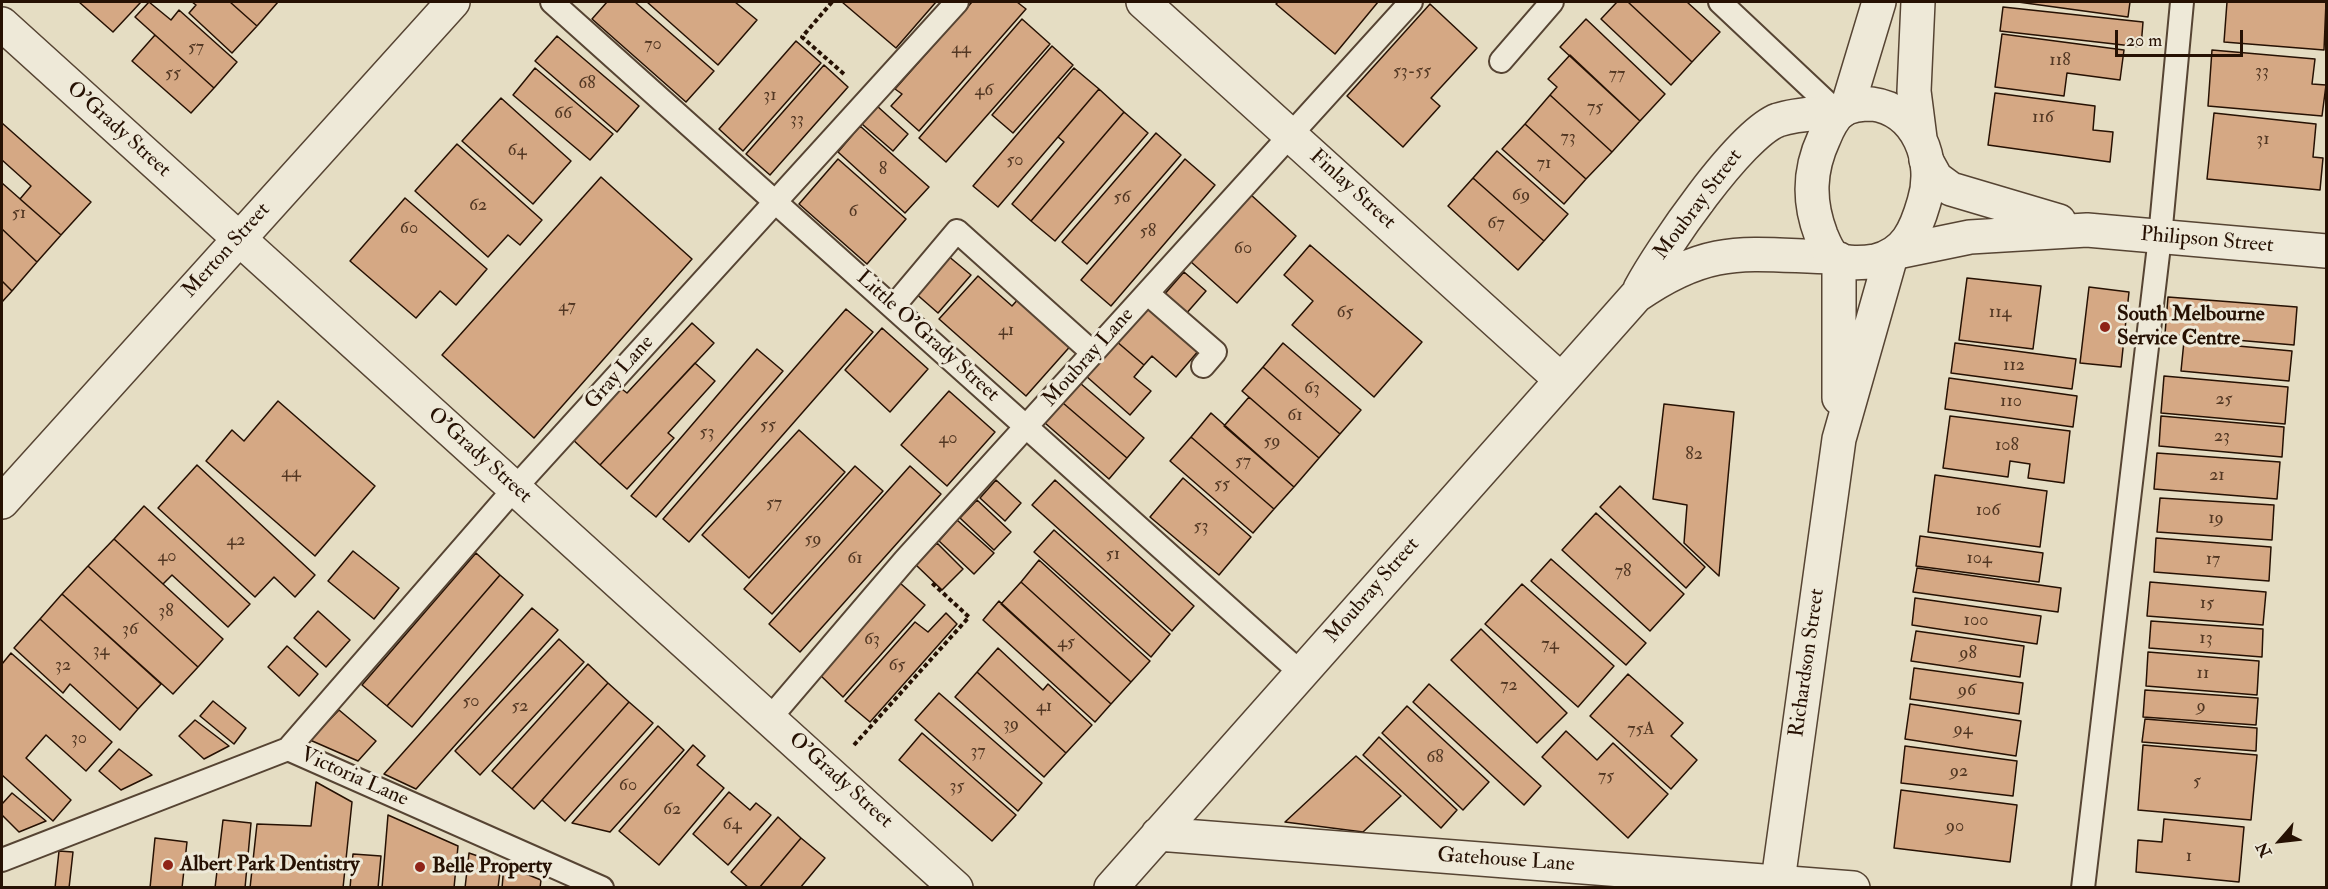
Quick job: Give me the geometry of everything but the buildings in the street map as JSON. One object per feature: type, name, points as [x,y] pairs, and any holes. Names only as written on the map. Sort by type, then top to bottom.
[{"type":"street","name":"Merton Street","points":[[2,502],[453,2]]},
{"type":"street","name":"Finlay Street","points":[[1143,2],[1560,379]]},
{"type":"street","points":[[1879,2],[1842,110],[1833,121],[1820,147],[1812,180],[1816,219],[1823,241],[1836,258],[1866,262],[1894,254],[1910,239],[1924,201],[1928,182],[1914,91],[1918,2]]},
{"type":"street","name":"O'Grady Street","points":[[2,24],[956,888]]},
{"type":"street","points":[[1842,110],[1872,104],[1896,109],[1912,125],[1924,154]]},
{"type":"street","name":"Moubray Street","points":[[1111,888],[1636,296],[1667,246],[1745,144],[1777,121],[1842,110]]},
{"type":"street","name":"Philipson Street","points":[[1924,154],[1936,178],[1951,189],[2087,230]]},
{"type":"street","name":"Philipson Street","points":[[1894,254],[1977,236],[2087,230],[2326,251]]},
{"type":"street","name":"Moubray Street","points":[[1636,296],[1675,271],[1719,256],[1746,254],[1836,258]]},
{"type":"street","name":"Richardson Street","points":[[1777,885],[1839,439],[1894,254]]},
{"type":"street","name":"Richardson Street","points":[[1836,258],[1839,439]]},
{"type":"street","name":"Gatehouse Lane","points":[[1158,834],[1777,885],[1853,888]]},
{"type":"lane","name":"Little O'Grady Street","points":[[552,2],[1301,673]]},
{"type":"lane","name":"Gray Lane","points":[[288,749],[515,488],[957,2]]},
{"type":"lane","name":"Moubray Lane","points":[[770,718],[906,560],[1411,2]]},
{"type":"lane","points":[[1501,61],[1552,2]]},
{"type":"lane","points":[[1720,2],[1842,110]]},
{"type":"lane","points":[[2083,888],[2160,237],[2182,2]]},
{"type":"lane","points":[[893,307],[957,231],[1093,353]]},
{"type":"lane","points":[[1147,293],[1215,352],[1203,366]]},
{"type":"lane","name":"Victoria Lane","points":[[2,860],[288,749],[602,888]]},
{"type":"path","points":[[832,2],[802,37],[870,98]]},
{"type":"path","points":[[830,772],[969,617],[906,560]]},
{"type":"place","name":"South Melbourne Service Centre","points":[[2105,327]]},
{"type":"place","name":"Albert Park Dentistry","points":[[168,865]]},
{"type":"place","name":"Belle Property","points":[[420,867]]}]
